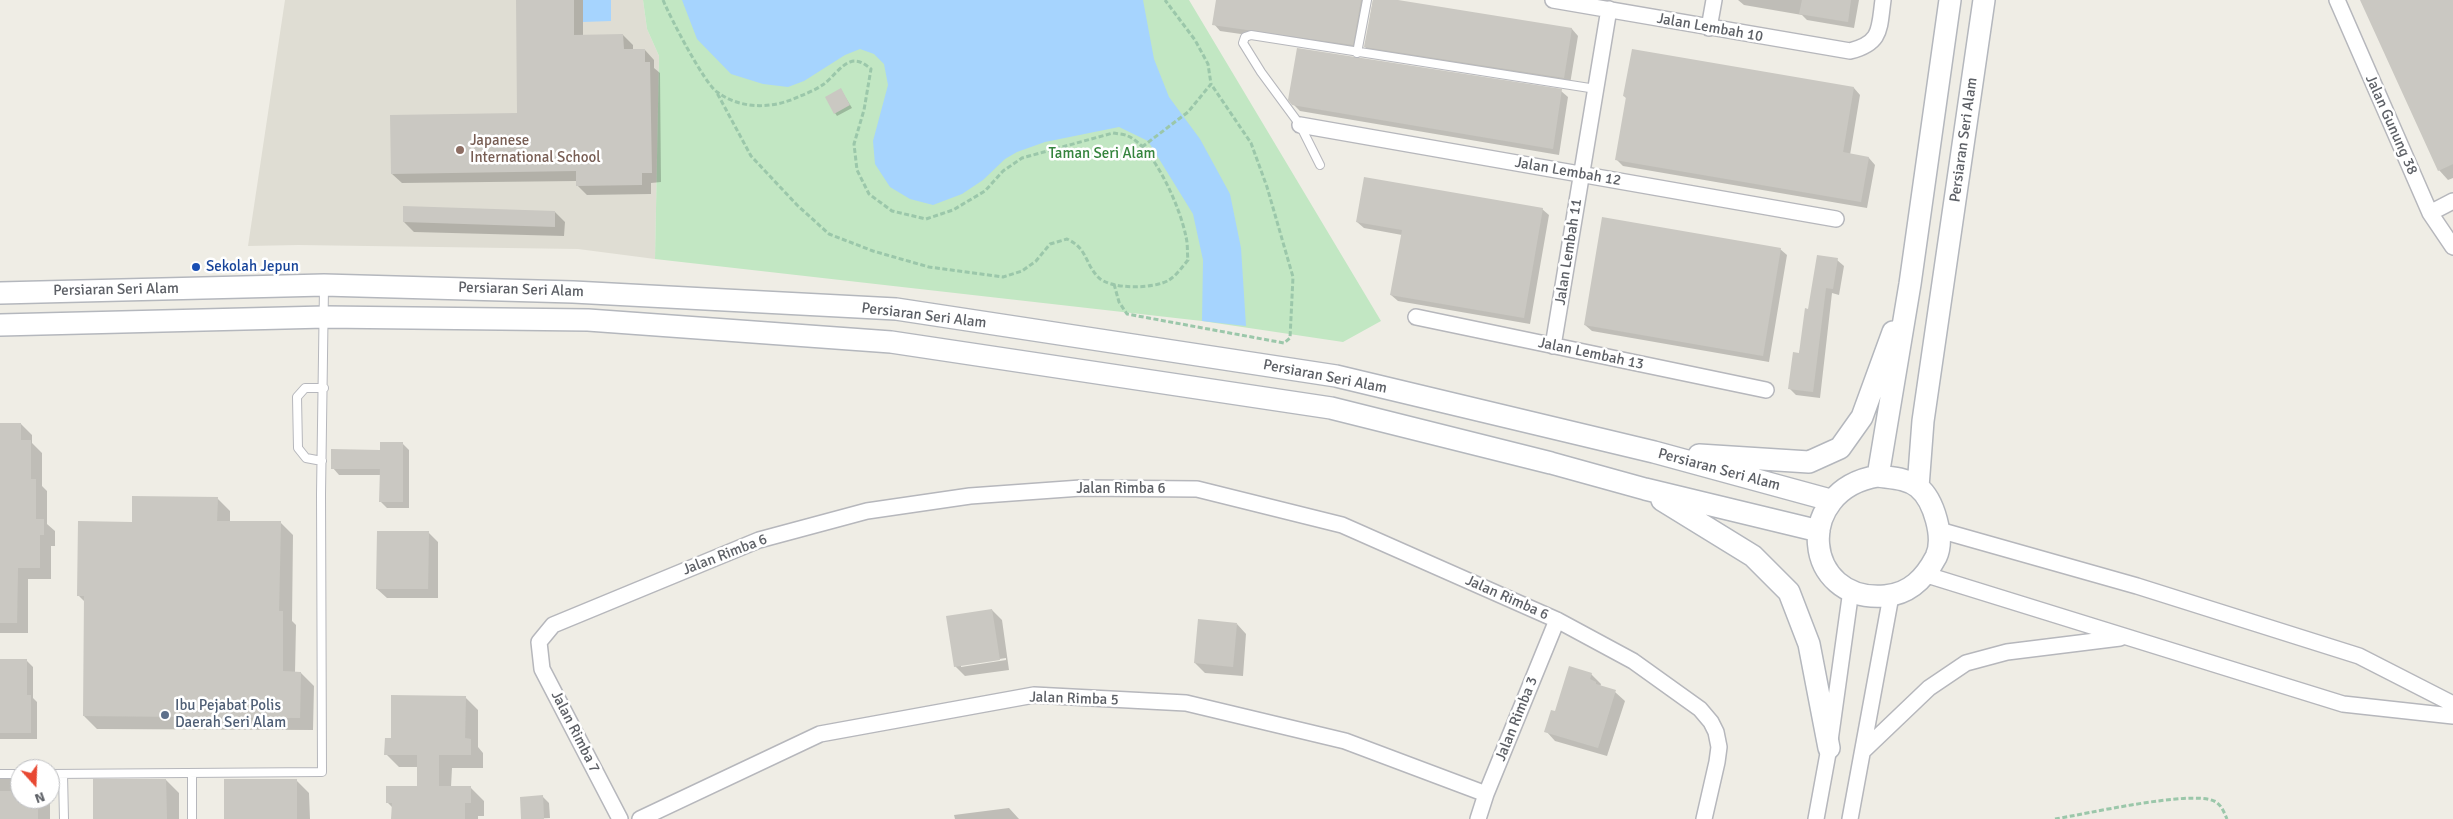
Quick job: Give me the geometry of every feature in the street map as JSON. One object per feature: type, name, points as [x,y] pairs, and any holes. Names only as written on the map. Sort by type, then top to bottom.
[{"type":"street","name":"Jalan Lembah 10","points":[[1553,0],[1850,51],[1868,47],[1878,34],[1883,0]]},
{"type":"street","points":[[1709,28],[1714,0]]},
{"type":"street","points":[[1878,476],[1910,284],[1950,0]]},
{"type":"street","name":"Persiaran Seri Alam","points":[[1918,487],[1922,421],[1984,0]]},
{"type":"street","name":"Jalan Gunung 38","points":[[2336,0],[2430,212],[2453,247]]},
{"type":"street","name":"Jalan Lembah 11","points":[[1553,346],[1609,10]]},
{"type":"street","name":"Jalan Lembah 12","points":[[1300,125],[1836,219]]},
{"type":"street","points":[[2430,212],[2453,201]]},
{"type":"street","points":[[1654,452],[1809,462],[1840,448],[1862,417],[1910,284]]},
{"type":"street","name":"Persiaran Seri Alam","points":[[0,293],[324,285],[573,292],[896,309],[1336,376],[1654,452],[1830,500]]},
{"type":"street","name":"Persiaran Seri Alam","points":[[0,325],[325,317],[588,320],[891,342],[1331,408],[1551,463],[1645,489],[1819,531]]},
{"type":"street","name":"Jalan Lembah 13","points":[[1416,317],[1766,390]]},
{"type":"street","points":[[1878,476],[1901,479],[1918,487],[1932,507],[1939,530],[1938,553],[1927,575],[1909,590],[1892,596],[1862,596],[1841,586],[1825,568],[1818,545],[1819,521],[1830,500],[1848,484],[1878,476]]},
{"type":"street","name":"Jalan Rimba 6","points":[[538,642],[553,625],[759,540],[867,511],[970,496],[1081,488],[1196,489],[1342,525],[1557,620],[1633,661],[1688,699],[1711,722],[1719,747],[1715,776],[1704,819]]},
{"type":"street","points":[[1645,489],[1752,556],[1789,592],[1809,644],[1829,748]]},
{"type":"street","points":[[1939,530],[2137,586],[2359,656],[2453,704]]},
{"type":"street","points":[[1927,575],[2343,704],[2453,716]]},
{"type":"street","points":[[1816,819],[1829,748],[1850,590]]},
{"type":"street","points":[[1850,819],[1892,596]]},
{"type":"street","name":"Jalan Rimba 3","points":[[1478,819],[1486,794],[1557,620]]},
{"type":"street","points":[[1863,751],[1929,688],[1966,663],[2007,652],[2127,638]]},
{"type":"street","name":"Jalan Rimba 7","points":[[538,642],[542,669],[620,819]]},
{"type":"street","name":"Jalan Rimba 5","points":[[640,819],[820,734],[1034,695],[1186,704],[1345,741],[1486,794]]},
{"type":"lane","points":[[1357,53],[1367,0]]},
{"type":"lane","points":[[1320,165],[1300,125],[1261,72],[1243,43],[1245,37],[1252,35],[1596,89]]},
{"type":"lane","points":[[64,819],[63,774],[322,772],[324,285]]},
{"type":"lane","points":[[322,461],[306,458],[298,448],[297,397],[305,388],[324,388]]},
{"type":"lane","points":[[192,773],[192,819]]},
{"type":"path","points":[[663,0],[690,52],[716,92],[751,156],[797,206],[829,234],[873,251],[929,267],[1002,277],[1022,271],[1036,261],[1050,244],[1067,239],[1079,245],[1099,278],[1114,284],[1142,288],[1170,280],[1188,260],[1187,238],[1179,213],[1159,171],[1142,147],[1128,136],[1113,133],[1022,158],[1003,170],[984,191],[953,210],[926,219],[892,211],[868,194],[858,170],[854,144],[864,110],[871,69],[861,62],[850,62],[823,84],[798,98],[765,106],[742,104],[716,92]]},
{"type":"path","points":[[1114,284],[1119,302],[1127,314],[1260,340],[1284,343],[1290,338],[1293,277],[1267,187],[1251,143],[1211,84],[1208,64],[1195,40],[1165,0]]},
{"type":"path","points":[[1142,147],[1188,112],[1211,84]]},
{"type":"path","points":[[2055,819],[2190,797],[2214,801],[2223,808],[2227,819]]},
{"type":"shaded area","name":"Japanese International School","points":[[285,0],[643,0],[647,29],[659,56],[655,259],[578,249],[248,246]]},
{"type":"green space","name":"Taman Seri Alam","points":[[643,0],[1189,0],[1381,321],[1343,342],[1202,321],[655,259],[659,56],[647,29]]},
{"type":"water","points":[[583,0],[611,0],[611,21],[583,22]]},
{"type":"water","points":[[682,0],[1143,0],[1154,59],[1169,97],[1200,139],[1230,194],[1241,248],[1246,326],[1202,321],[1203,260],[1193,214],[1148,141],[1119,127],[1045,142],[1017,152],[1005,159],[983,180],[962,194],[933,205],[910,199],[890,187],[875,164],[873,141],[888,85],[884,64],[874,54],[860,49],[845,55],[804,81],[788,87],[763,84],[731,74],[697,39]]},
{"type":"building","points":[[516,0],[574,0],[574,35],[623,34],[624,49],[645,49],[645,62],[650,62],[652,173],[642,173],[642,185],[576,186],[576,171],[391,174],[390,115],[517,113]]},
{"type":"building","points":[[1216,0],[1361,0],[1353,45],[1212,25]]},
{"type":"building","points":[[1373,0],[1398,0],[1572,28],[1564,78],[1364,47]]},
{"type":"building","points":[[1802,0],[1851,0],[1848,22],[1799,14]]},
{"type":"building","points":[[2360,0],[2453,0],[2453,164],[2438,171]]},
{"type":"building","points":[[1297,48],[1562,89],[1553,149],[1292,105],[1288,100]]},
{"type":"building","points":[[1632,49],[1854,87],[1843,152],[1869,157],[1861,202],[1615,160],[1626,97],[1623,96]]},
{"type":"building","points":[[841,88],[850,105],[834,114],[825,97]]},
{"type":"building","points":[[1364,177],[1543,208],[1524,318],[1390,295],[1402,230],[1356,222]]},
{"type":"building","points":[[403,206],[555,211],[555,227],[403,222]]},
{"type":"building","points":[[1602,217],[1781,248],[1763,356],[1584,325]]},
{"type":"building","points":[[1817,255],[1838,258],[1833,289],[1826,288],[1813,392],[1788,389],[1793,352],[1799,353],[1805,308],[1808,309]]},
{"type":"building","points":[[0,423],[21,423],[21,440],[31,440],[31,479],[36,479],[36,519],[44,519],[44,535],[40,535],[40,568],[18,568],[17,623],[0,623]]},
{"type":"building","points":[[380,442],[403,442],[403,502],[379,502],[380,469],[331,469],[331,449],[380,450]]},
{"type":"building","points":[[132,496],[218,497],[217,521],[281,521],[279,611],[283,611],[283,671],[301,672],[300,718],[83,716],[84,596],[77,596],[78,521],[132,522]]},
{"type":"building","points":[[377,531],[429,531],[428,589],[376,589]]},
{"type":"building","points":[[992,609],[1000,660],[954,667],[946,616]]},
{"type":"building","points":[[1198,619],[1237,623],[1233,667],[1194,663]]},
{"type":"building","points":[[0,659],[27,659],[27,695],[31,695],[31,733],[0,733]]},
{"type":"building","points":[[1569,666],[1592,673],[1590,679],[1596,682],[1596,684],[1616,690],[1598,748],[1544,732],[1551,710],[1555,711]]},
{"type":"building","points":[[391,695],[466,696],[465,738],[471,739],[471,755],[439,755],[439,786],[471,786],[471,803],[465,803],[465,819],[391,819],[392,803],[386,803],[386,786],[417,786],[417,755],[384,755],[385,738],[391,738]]},
{"type":"building","points":[[93,779],[166,779],[167,819],[93,819]]},
{"type":"building","points":[[224,779],[297,779],[297,819],[224,819]]},
{"type":"building","points":[[0,791],[10,791],[10,809],[38,809],[38,819],[0,819]]},
{"type":"building","points":[[543,795],[544,819],[521,819],[520,797]]},
{"type":"place","name":"Japanese International School","points":[[460,150]]},
{"type":"place","name":"Sekolah Jepun","points":[[196,267]]},
{"type":"place","name":"Ibu Pejabat Polis Daerah Seri Alam","points":[[165,715]]}]
